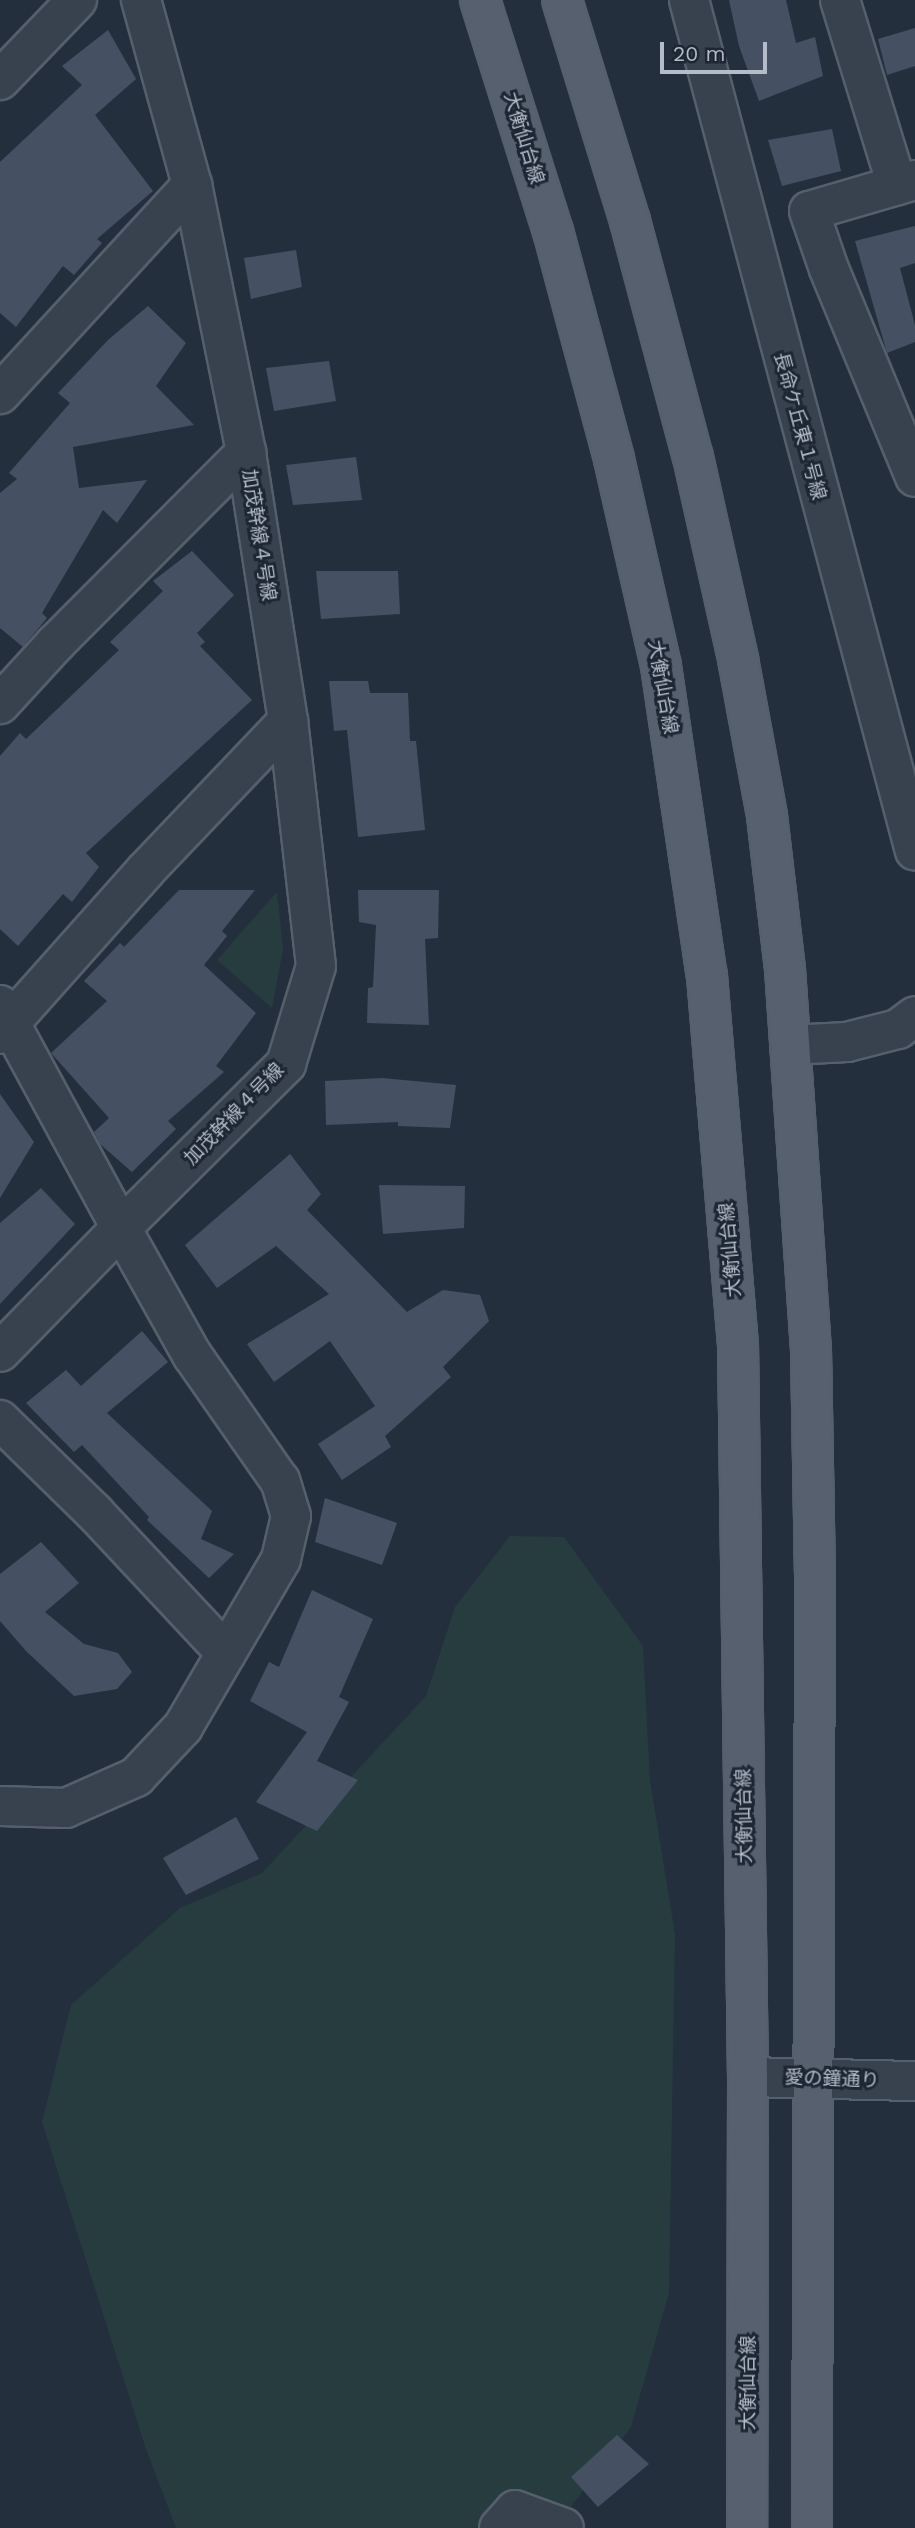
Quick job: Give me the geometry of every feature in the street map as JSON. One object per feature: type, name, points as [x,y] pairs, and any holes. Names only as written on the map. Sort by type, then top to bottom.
[{"type":"main road","name":"大衡仙台線","points":[[480,0],[553,231],[614,459],[661,666],[707,976],[738,1343],[748,2077],[747,2528]]},
{"type":"main road","points":[[562,0],[630,221],[693,457],[738,659],[767,816],[785,969],[811,1349],[815,1573],[812,2528]]},
{"type":"street","points":[[0,80],[77,0]]},
{"type":"street","name":"加茂幹線４号線","points":[[0,1352],[286,1064],[316,966],[288,721],[246,452],[192,186],[141,0]]},
{"type":"street","name":"長命ケ丘東１号線","points":[[689,0],[915,851]]},
{"type":"street","points":[[845,1],[906,183],[809,211],[899,396],[915,477]]},
{"type":"street","points":[[0,394],[192,186]]},
{"type":"street","points":[[0,704],[55,644],[246,452]]},
{"type":"street","points":[[0,1806],[66,1808],[136,1777],[183,1727],[281,1559],[291,1516],[280,1481],[192,1355],[3,1021],[288,721]]},
{"type":"street","points":[[790,1045],[824,1045],[898,1029],[915,1016]]},
{"type":"street","points":[[0,1419],[94,1512],[226,1653]]},
{"type":"street","name":"愛の鐘通り","points":[[748,2077],[915,2081]]},
{"type":"street","points":[[499,2528],[514,2510],[564,2528]]},
{"type":"green space","points":[[277,892],[283,949],[272,1008],[217,960]]},
{"type":"green space","points":[[510,1536],[564,1537],[643,1646],[650,1781],[675,1934],[669,2293],[631,2427],[555,2528],[176,2528],[145,2446],[42,2122],[71,2005],[180,1908],[262,1873],[426,1696],[455,1607]]},
{"type":"building","points":[[729,0],[786,0],[796,43],[815,37],[823,76],[759,101],[739,46]]},
{"type":"building","points":[[915,28],[915,66],[887,75],[878,39]]},
{"type":"building","points":[[108,30],[136,79],[95,115],[153,191],[97,239],[102,243],[74,275],[63,266],[16,327],[0,313],[0,162],[82,85],[62,66]]},
{"type":"building","points":[[832,129],[841,171],[782,186],[768,140]]},
{"type":"building","points":[[915,226],[915,263],[900,268],[915,325],[915,342],[887,353],[855,241]]},
{"type":"building","points":[[296,250],[302,287],[251,299],[244,258]]},
{"type":"building","points":[[148,306],[186,343],[156,386],[194,425],[73,447],[79,488],[147,480],[117,523],[103,510],[42,613],[47,618],[23,647],[0,628],[0,493],[17,479],[9,473],[70,403],[58,393],[108,340]]},
{"type":"building","points":[[329,361],[336,401],[274,411],[266,368]]},
{"type":"building","points":[[356,457],[362,500],[293,505],[286,465]]},
{"type":"building","points":[[192,551],[234,595],[197,633],[205,642],[200,646],[252,700],[86,853],[99,867],[72,902],[63,894],[18,946],[0,929],[0,756],[20,733],[26,739],[119,650],[110,642],[163,591],[153,581]]},
{"type":"building","points":[[316,571],[398,571],[400,614],[321,619]]},
{"type":"building","points":[[329,681],[368,681],[370,693],[408,693],[410,741],[416,741],[425,830],[358,837],[347,730],[334,731]]},
{"type":"building","points":[[179,890],[255,890],[222,931],[227,936],[204,965],[256,1013],[216,1066],[224,1072],[168,1121],[176,1129],[132,1172],[100,1144],[94,1132],[109,1118],[51,1053],[107,1001],[84,981],[120,943],[124,947]]},
{"type":"building","points":[[358,890],[439,890],[438,938],[425,939],[429,1025],[367,1023],[368,988],[373,987],[376,925],[359,922]]},
{"type":"building","points":[[382,1078],[456,1085],[450,1128],[398,1126],[398,1122],[326,1125],[325,1081]]},
{"type":"building","points":[[0,1094],[34,1142],[0,1198]]},
{"type":"building","points":[[290,1154],[321,1194],[307,1210],[407,1312],[443,1290],[480,1295],[489,1321],[443,1367],[451,1377],[385,1436],[391,1447],[342,1480],[318,1444],[375,1406],[330,1341],[274,1382],[247,1344],[329,1294],[276,1246],[217,1288],[185,1245]]},
{"type":"building","points":[[379,1185],[465,1186],[464,1228],[383,1234]]},
{"type":"building","points":[[41,1188],[75,1224],[0,1304],[0,1223]]},
{"type":"building","points":[[142,1331],[168,1362],[107,1413],[212,1511],[201,1539],[234,1554],[209,1578],[147,1520],[149,1517],[82,1445],[74,1452],[26,1403],[66,1370],[81,1386]]},
{"type":"building","points":[[325,1498],[397,1523],[382,1565],[315,1542]]},
{"type":"building","points":[[41,1542],[79,1583],[45,1612],[84,1644],[118,1653],[132,1672],[117,1689],[74,1696],[26,1651],[0,1621],[0,1574]]},
{"type":"building","points":[[312,1590],[373,1619],[339,1697],[349,1702],[317,1761],[358,1780],[317,1831],[256,1802],[307,1732],[250,1701],[269,1662],[279,1667]]},
{"type":"building","points":[[236,1817],[259,1859],[186,1895],[163,1858]]},
{"type":"building","points":[[617,2435],[649,2464],[598,2507],[571,2477]]}]
